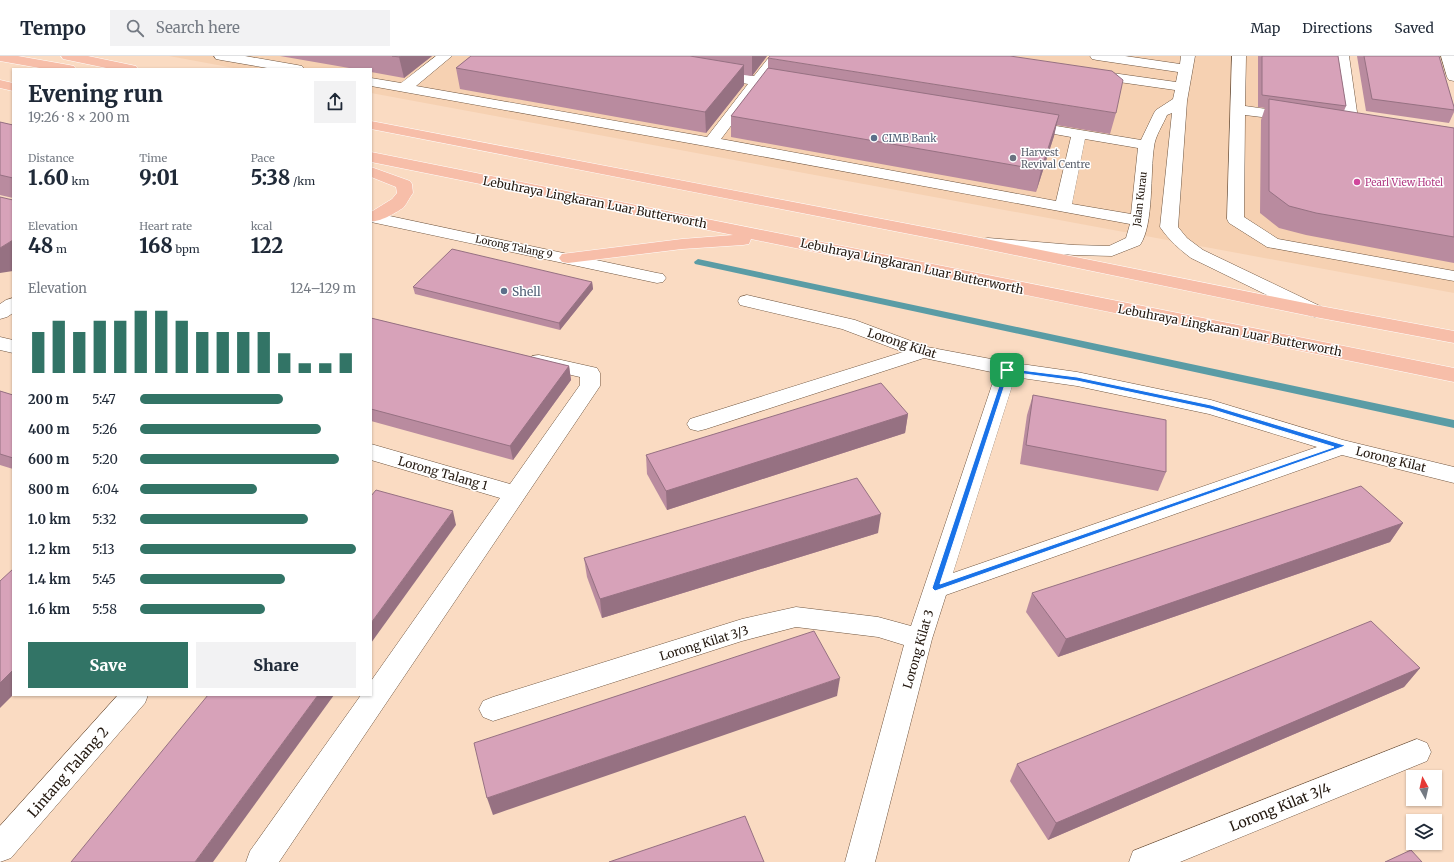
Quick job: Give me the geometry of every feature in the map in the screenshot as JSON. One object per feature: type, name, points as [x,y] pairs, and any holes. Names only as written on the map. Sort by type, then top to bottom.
[{"type":"highway","points":[[68,56],[126,68]]},
{"type":"highway","points":[[0,57],[63,68]]},
{"type":"highway","points":[[0,84],[12,86]]},
{"type":"highway","points":[[0,96],[12,98]]},
{"type":"highway","points":[[372,125],[971,241],[1315,311],[1454,337]]},
{"type":"highway","name":"Lebuhraya Lingkaran Luar Butterworth","points":[[372,157],[1454,375]]},
{"type":"highway","points":[[372,172],[404,184],[405,193],[398,203],[372,217]]},
{"type":"highway","points":[[568,258],[682,244],[772,238]]},
{"type":"street","points":[[221,56],[291,68]]},
{"type":"street","points":[[405,87],[445,56]]},
{"type":"street","points":[[711,142],[777,56]]},
{"type":"street","points":[[1097,56],[1187,62],[1182,94],[1169,227],[1180,242],[1197,254],[1315,311]]},
{"type":"street","points":[[1238,56],[1235,220],[1273,243],[1454,276]]},
{"type":"street","points":[[1342,56],[1351,126]]},
{"type":"street","points":[[1448,56],[1454,77]]},
{"type":"street","points":[[704,72],[805,88]]},
{"type":"street","points":[[1081,72],[1182,94]]},
{"type":"street","points":[[372,82],[711,142],[1140,221]]},
{"type":"street","name":"Jalan Kurau","points":[[971,241],[1074,250],[1112,251],[1134,241],[1140,221],[1146,145],[1161,113],[1182,94]]},
{"type":"street","points":[[1238,109],[1306,119]]},
{"type":"street","points":[[1016,123],[1146,145]]},
{"type":"street","points":[[1336,124],[1367,129]]},
{"type":"street","points":[[1063,207],[1079,134]]},
{"type":"street","name":"Lorong Talang 9","points":[[372,217],[656,278]]},
{"type":"street","name":"Lorong Kilat","points":[[747,301],[848,324],[923,352],[1007,370],[1077,379],[1211,407],[1341,446],[1454,475]]},
{"type":"street","points":[[0,313],[12,305]]},
{"type":"street","points":[[0,343],[12,347]]},
{"type":"street","points":[[698,424],[923,352]]},
{"type":"street","points":[[261,862],[590,386],[590,373],[522,357]]},
{"type":"street","name":"Lorong Kilat 3","points":[[860,862],[919,639],[1007,370]]},
{"type":"street","points":[[935,588],[1341,446]]},
{"type":"street","name":"Lorong Talang 1","points":[[372,452],[515,494]]},
{"type":"street","name":"Lorong Kilat 3/3","points":[[493,709],[742,630],[796,617],[878,627],[919,639]]},
{"type":"street","name":"Lintang Talang 2","points":[[0,848],[134,696]]},
{"type":"street","name":"Lorong Kilat 3/4","points":[[1144,862],[1417,752]]},
{"type":"shaded area","points":[[169,56],[1343,56],[1354,130],[1454,145],[1454,293],[372,93],[372,68],[234,68]]},
{"type":"building","points":[[471,56],[690,56],[744,65],[705,112],[456,68]]},
{"type":"building","points":[[770,56],[1010,56],[1112,71],[1123,80],[1116,113],[768,58]]},
{"type":"building","points":[[1262,56],[1338,56],[1346,106],[1262,95]]},
{"type":"building","points":[[1364,56],[1439,56],[1454,110],[1372,99]]},
{"type":"building","points":[[768,68],[1059,115],[1041,170],[731,116]]},
{"type":"building","name":"Pearl View Hotel","points":[[1269,99],[1454,128],[1454,237],[1316,213],[1289,206],[1269,191]]},
{"type":"building","points":[[0,122],[12,125],[12,178],[0,175]]},
{"type":"building","points":[[0,197],[12,200],[12,241],[0,248]]},
{"type":"building","name":"Shell","points":[[452,249],[592,282],[559,323],[413,287]]},
{"type":"building","points":[[372,318],[569,366],[510,446],[372,409]]},
{"type":"building","points":[[881,383],[908,414],[666,491],[646,455]]},
{"type":"building","points":[[0,391],[12,395],[12,458],[0,454]]},
{"type":"building","points":[[1033,395],[1166,420],[1166,472],[1026,445]]},
{"type":"building","points":[[857,478],[881,514],[600,599],[584,558]]},
{"type":"building","points":[[1361,486],[1403,523],[1066,639],[1032,593]]},
{"type":"building","points":[[376,490],[453,511],[372,622],[372,495]]},
{"type":"building","points":[[12,570],[12,671],[0,683],[0,581]]},
{"type":"building","points":[[1371,621],[1420,668],[1056,823],[1017,764]]},
{"type":"building","points":[[814,631],[840,678],[487,798],[474,743]]},
{"type":"building","points":[[207,696],[317,696],[195,862],[71,862]]},
{"type":"building","points":[[745,816],[764,862],[609,862]]},
{"type":"building","points":[[1411,850],[1422,862],[1385,862]]},
{"type":"waterway","points":[[698,262],[1454,424]]},
{"type":"place","name":"CIMB Bank","points":[[874,138]]},
{"type":"place","name":"Harvest Revival Centre","points":[[1013,158]]},
{"type":"place","name":"Pearl View Hotel","points":[[1357,182]]},
{"type":"place","name":"Shell","points":[[504,291]]},
{"type":"route","points":[[1007,370],[1077,379],[1211,407],[1341,446],[935,588],[1007,370]]}]
